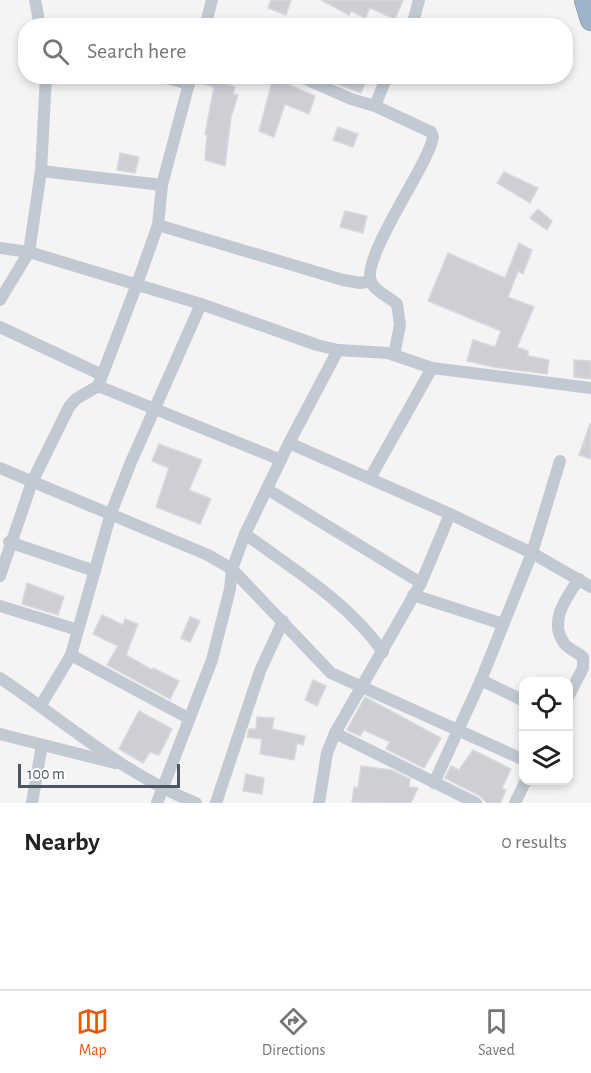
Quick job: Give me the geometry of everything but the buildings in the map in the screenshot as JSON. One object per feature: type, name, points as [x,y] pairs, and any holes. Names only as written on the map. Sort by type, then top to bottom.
[{"type":"highway","points":[[585,0],[591,20]]},
{"type":"street","points":[[35,0],[38,18]]},
{"type":"street","points":[[207,18],[212,0]]},
{"type":"street","points":[[414,18],[419,0]]},
{"type":"street","points":[[0,300],[29,252],[40,171],[45,84]]},
{"type":"street","points":[[0,576],[9,542],[32,483],[69,407],[100,380],[137,284],[158,225],[162,185],[189,84]]},
{"type":"street","points":[[317,84],[351,99],[375,106],[431,132],[433,137],[377,251],[369,275],[371,281],[397,304],[400,325],[394,355]]},
{"type":"street","points":[[375,106],[384,84]]},
{"type":"street","points":[[40,171],[162,185]]},
{"type":"street","points":[[158,225],[343,280],[360,284],[371,281]]},
{"type":"street","points":[[0,248],[29,252],[137,284],[201,304],[282,334],[338,350],[394,355],[432,368],[591,388]]},
{"type":"street","points":[[41,705],[71,655],[111,513],[201,304]]},
{"type":"street","points":[[0,327],[155,407],[281,460]]},
{"type":"street","points":[[157,803],[212,660],[230,589],[232,569],[245,534],[338,350]]},
{"type":"street","points":[[370,478],[432,368]]},
{"type":"street","points":[[289,443],[532,553],[591,587]]},
{"type":"street","points":[[434,783],[481,680],[532,553],[560,461]]},
{"type":"street","points":[[0,468],[208,555],[232,569],[332,673],[519,758]]},
{"type":"street","points":[[267,489],[421,583]]},
{"type":"street","points":[[319,803],[327,753],[335,734],[421,583],[450,514]]},
{"type":"street","points":[[245,534],[317,586],[357,620],[383,652]]},
{"type":"street","points":[[9,542],[95,571]]},
{"type":"street","points":[[573,687],[582,668],[583,657],[564,645],[560,635],[559,614],[579,579]]},
{"type":"street","points":[[413,595],[503,624]]},
{"type":"street","points":[[0,606],[78,630]]},
{"type":"street","points":[[216,803],[260,671],[283,621]]},
{"type":"street","points":[[71,655],[188,718]]},
{"type":"street","points":[[0,678],[41,705],[120,764],[163,790],[196,803]]},
{"type":"street","points":[[481,680],[519,699]]},
{"type":"street","points":[[0,734],[120,764]]},
{"type":"street","points":[[335,734],[476,803]]},
{"type":"street","points":[[32,803],[42,745]]},
{"type":"street","points":[[515,803],[524,785]]}]
